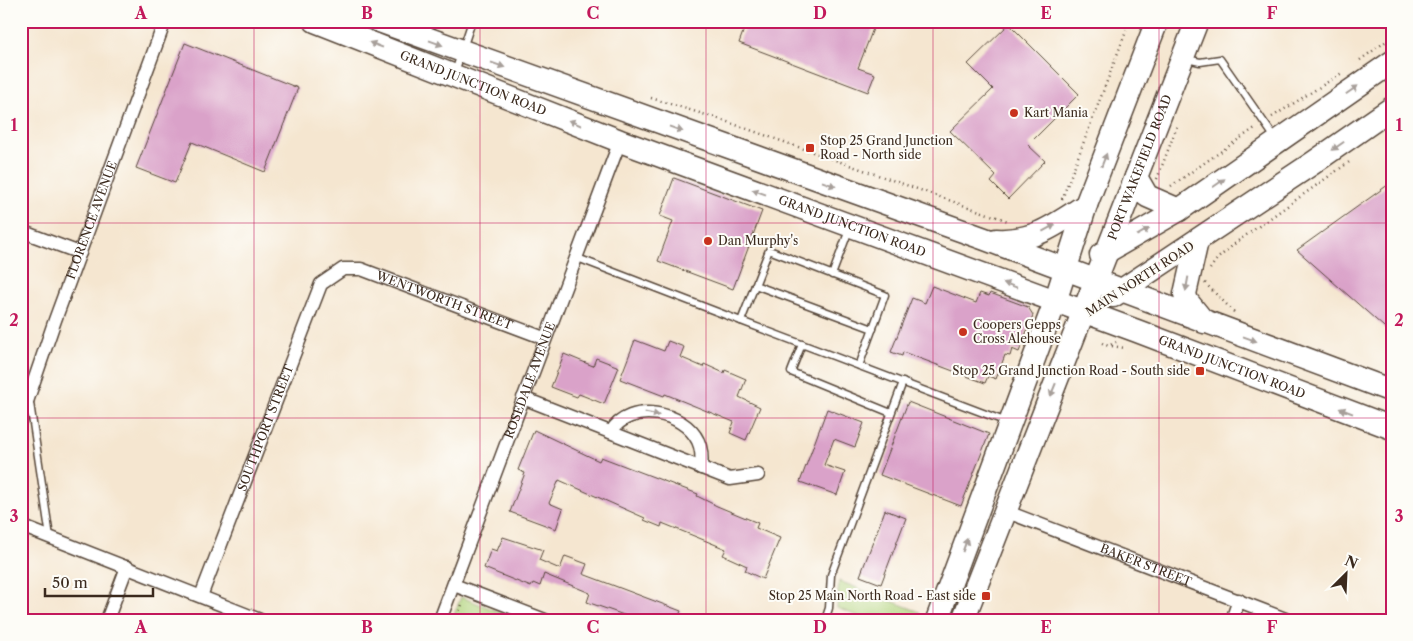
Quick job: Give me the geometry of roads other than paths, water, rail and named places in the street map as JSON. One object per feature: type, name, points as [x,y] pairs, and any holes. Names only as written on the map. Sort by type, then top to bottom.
[{"type":"highway","name":"GRAND JUNCTION ROAD","points":[[314,21],[620,141],[1392,428]]},
{"type":"highway","name":"GRAND JUNCTION ROAD","points":[[379,21],[630,113],[985,239],[1392,391]]},
{"type":"highway","points":[[937,620],[1056,302],[1086,205],[1157,21]]},
{"type":"highway","name":"PORT WAKEFIELD ROAD","points":[[1084,312],[1197,21]]},
{"type":"highway","points":[[1066,270],[1107,253],[1179,210],[1392,62]]},
{"type":"highway","name":"MAIN NORTH ROAD","points":[[962,620],[1084,312],[1122,291],[1392,108]]},
{"type":"highway","points":[[620,141],[630,113]]},
{"type":"highway","points":[[1136,177],[1147,196],[1179,210]]},
{"type":"highway","points":[[985,239],[1012,240],[1034,236],[1086,205]]},
{"type":"highway","points":[[1197,241],[1185,294],[1191,307],[1204,322]]},
{"type":"street","name":"FLORENCE AVENUE","points":[[21,419],[165,21]]},
{"type":"street","name":"ROSEDALE AVENUE","points":[[440,620],[544,338],[620,141]]},
{"type":"street","points":[[21,230],[80,253]]},
{"type":"street","name":"WENTWORTH STREET","points":[[343,269],[361,269],[544,338]]},
{"type":"street","name":"SOUTHPORT STREET","points":[[201,596],[321,284],[343,269]]},
{"type":"street","points":[[523,398],[730,479],[758,475]]},
{"type":"street","points":[[611,432],[620,421],[633,413],[643,412],[664,416],[688,427],[694,434],[701,448],[701,468]]},
{"type":"street","name":"BAKER STREET","points":[[1005,511],[1288,620]]},
{"type":"street","points":[[21,526],[260,620]]},
{"type":"street","points":[[107,620],[127,567]]},
{"type":"street","points":[[454,585],[545,620]]},
{"type":"street","points":[[1232,620],[1239,600]]},
{"type":"lane","points":[[454,75],[472,21]]},
{"type":"lane","points":[[1183,58],[1200,62],[1220,59],[1277,142]]},
{"type":"lane","points":[[832,275],[850,226]]},
{"type":"lane","points":[[741,321],[769,250],[885,295],[859,366]]},
{"type":"lane","points":[[576,257],[1011,423]]},
{"type":"lane","points":[[755,285],[872,329]]},
{"type":"lane","points":[[802,344],[791,372],[891,413]]},
{"type":"lane","points":[[834,620],[826,618],[829,608],[831,575],[903,382]]},
{"type":"lane","points":[[29,399],[50,537]]},
{"type":"place","name":"Kart Mania","points":[[1014,113]]},
{"type":"place","name":"Stop 25 Grand Junction Road - North side","points":[[810,148]]},
{"type":"place","name":"Dan Murphy's","points":[[708,241]]},
{"type":"place","name":"Coopers Gepps Cross Alehouse","points":[[963,332]]},
{"type":"place","name":"Stop 25 Grand Junction Road - South side","points":[[1200,371]]},
{"type":"place","name":"Stop 25 Main North Road - East side","points":[[986,596]]}]
